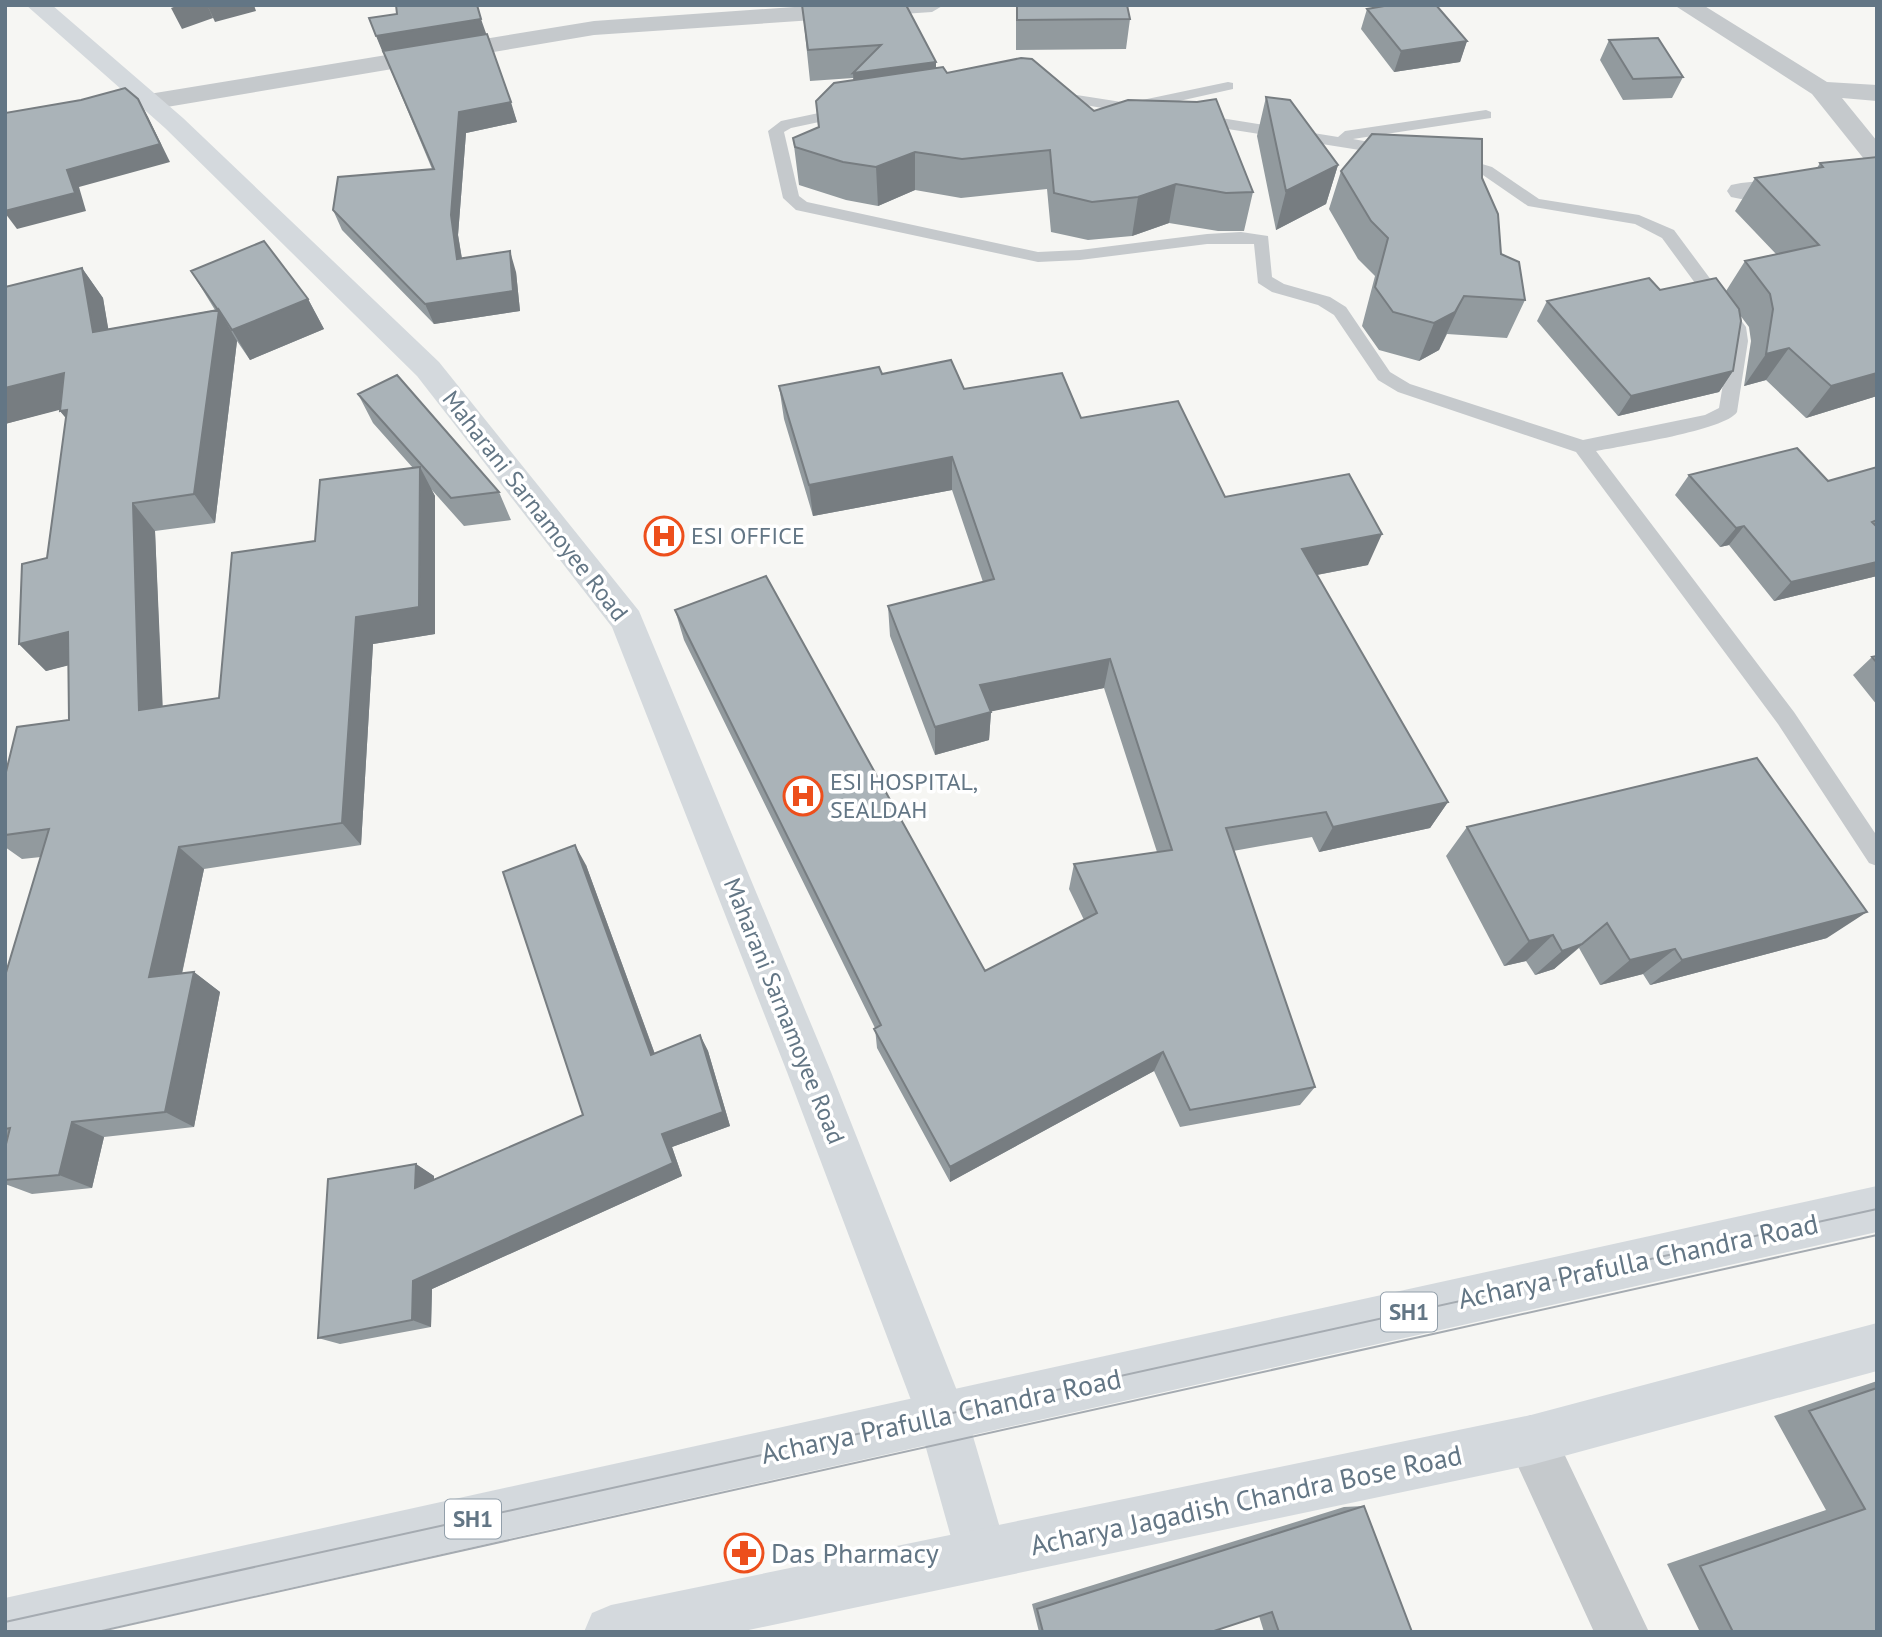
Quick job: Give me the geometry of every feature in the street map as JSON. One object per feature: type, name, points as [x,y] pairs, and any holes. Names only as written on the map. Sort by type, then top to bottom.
[{"type":"street","name":"Maharani Sarnamoyee Road","points":[[38,5],[149,102],[428,369],[627,621],[809,1072],[942,1416],[982,1555]]},
{"type":"street","points":[[149,102],[594,28],[932,5]]},
{"type":"street","points":[[1686,5],[1821,89],[1877,158]]},
{"type":"street","points":[[1821,89],[1877,93]]},
{"type":"street","points":[[1741,191],[1877,177]]},
{"type":"street","name":"Acharya Prafulla Chandra Road","points":[[5,1625],[1877,1209]]},
{"type":"street","name":"Acharya Jagadish Chandra Bose Road","points":[[611,1632],[662,1628],[982,1555],[1531,1440],[1877,1347]]},
{"type":"street","points":[[1531,1440],[1622,1632]]},
{"type":"lane","points":[[1127,108],[1228,86]]},
{"type":"lane","points":[[1033,92],[1414,154]]},
{"type":"lane","points":[[862,109],[786,124],[776,131],[791,198],[802,206],[1038,257],[1059,258],[1162,242],[1247,237],[1262,240],[1264,279],[1278,288],[1324,301],[1340,311],[1384,376],[1404,388],[1583,447],[1709,421],[1728,412],[1739,341],[1737,327],[1668,234],[1639,220],[1534,203],[1486,170],[1441,158]]},
{"type":"lane","points":[[1321,139],[1486,115]]},
{"type":"lane","points":[[1583,447],[1786,718],[1877,856]]},
{"type":"building","points":[[396,5],[477,5],[481,19],[376,36],[369,18],[397,14]]},
{"type":"building","points":[[802,5],[906,5],[936,62],[853,73],[881,45],[808,50]]},
{"type":"building","points":[[1017,5],[1127,5],[1130,19],[1017,20]]},
{"type":"building","points":[[1390,5],[1436,5],[1467,41],[1401,51],[1367,9]]},
{"type":"building","points":[[487,34],[511,102],[459,112],[451,215],[457,259],[510,251],[513,291],[425,304],[333,210],[338,177],[434,169],[383,51]]},
{"type":"building","points":[[1658,38],[1683,77],[1633,79],[1609,40]]},
{"type":"building","points":[[1021,58],[1032,59],[1094,111],[1128,100],[1197,102],[1216,99],[1253,192],[1226,193],[1176,184],[1138,197],[1092,202],[1054,193],[1050,150],[962,159],[915,152],[876,167],[843,162],[795,147],[793,138],[819,127],[816,101],[834,83],[943,67],[947,73]]},
{"type":"building","points":[[125,88],[138,99],[160,144],[67,170],[75,193],[5,211],[5,113],[81,100]]},
{"type":"building","points":[[1266,97],[1290,100],[1338,165],[1286,191]]},
{"type":"building","points":[[1372,134],[1482,139],[1482,178],[1498,214],[1501,254],[1519,262],[1525,300],[1464,296],[1455,312],[1434,323],[1393,312],[1375,287],[1388,238],[1371,221],[1341,171]]},
{"type":"building","points":[[1877,157],[1877,373],[1831,386],[1789,348],[1766,354],[1773,309],[1770,294],[1745,261],[1819,245],[1755,178],[1823,167],[1820,163]]},
{"type":"building","points":[[264,241],[308,299],[232,330],[219,310],[194,494],[133,503],[139,710],[219,698],[232,553],[315,541],[320,480],[420,467],[419,607],[356,617],[342,823],[179,847],[149,977],[194,972],[165,1112],[72,1122],[59,1175],[5,1180],[5,1148],[10,1128],[5,1129],[5,976],[49,829],[5,835],[5,776],[17,727],[69,720],[68,632],[19,644],[22,564],[47,558],[67,410],[60,411],[64,373],[5,388],[5,287],[82,268],[93,332],[218,310],[191,271]]},
{"type":"building","points":[[1649,278],[1660,290],[1716,278],[1739,309],[1741,321],[1733,371],[1631,396],[1547,301]]},
{"type":"building","points":[[951,360],[964,389],[1062,373],[1081,418],[1178,401],[1225,497],[1349,474],[1382,534],[1302,549],[1448,802],[1333,827],[1326,812],[1226,828],[1315,1087],[1190,1110],[1163,1052],[950,1167],[874,1029],[881,1025],[675,610],[766,576],[985,971],[1097,913],[1074,864],[1172,850],[1110,659],[980,685],[991,712],[935,727],[888,606],[994,579],[952,457],[809,485],[779,386],[879,367],[882,374]]},
{"type":"building","points":[[397,375],[499,492],[451,498],[358,394]]},
{"type":"building","points":[[1797,448],[1828,481],[1877,467],[1877,520],[1872,522],[1877,527],[1877,562],[1791,582],[1744,526],[1736,528],[1689,475]]},
{"type":"building","points":[[1757,758],[1867,912],[1682,960],[1675,949],[1630,960],[1607,923],[1582,944],[1562,951],[1553,935],[1529,941],[1467,827]]},
{"type":"building","points":[[575,845],[651,1055],[700,1035],[723,1112],[662,1134],[673,1163],[413,1281],[412,1320],[318,1338],[328,1179],[416,1164],[415,1188],[583,1115],[503,872]]},
{"type":"building","points":[[1877,1388],[1877,1632],[1733,1632],[1700,1566],[1865,1509],[1809,1411]]},
{"type":"building","points":[[1364,1506],[1412,1632],[1279,1632],[1272,1612],[1211,1632],[1043,1632],[1037,1609]]},
{"type":"tram line","points":[[5,1622],[1877,1209]]},
{"type":"tram line","points":[[97,1632],[1877,1235]]},
{"type":"place","name":"ESI OFFICE","points":[[664,536]]},
{"type":"place","name":"ESI HOSPITAL, SEALDAH","points":[[803,796]]},
{"type":"place","name":"Das Pharmacy","points":[[744,1553]]}]
